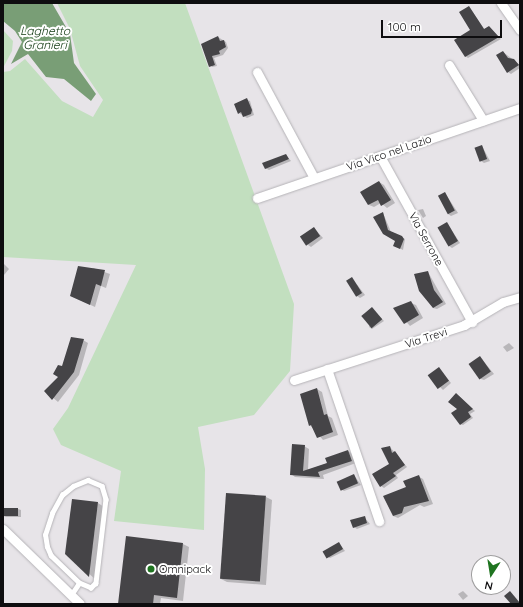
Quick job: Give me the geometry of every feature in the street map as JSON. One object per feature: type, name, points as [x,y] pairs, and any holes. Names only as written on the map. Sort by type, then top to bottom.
[{"type":"street","points":[[501,3],[520,30]]},
{"type":"street","points":[[449,65],[484,120]]},
{"type":"street","points":[[257,72],[314,178]]},
{"type":"street","name":"Via Vico nel Lazio","points":[[257,198],[520,108]]},
{"type":"street","name":"Via Serrone","points":[[380,156],[472,322]]},
{"type":"street","name":"Via Trevi","points":[[294,380],[472,322],[503,302],[520,297]]},
{"type":"street","points":[[327,369],[379,521]]},
{"type":"street","points":[[3,529],[80,604]]},
{"type":"lane","points":[[91,480],[102,486],[106,496],[98,572],[93,587],[85,587],[79,583],[51,556],[47,547],[46,535],[52,513],[62,495],[79,483],[91,480]]},
{"type":"lane","points":[[71,595],[79,583]]},
{"type":"shaded area","points":[[57,3],[185,3],[294,304],[290,371],[254,415],[198,427],[205,469],[204,530],[114,521],[121,471],[61,445],[53,429],[68,408],[136,265],[3,257],[3,72],[10,71],[25,59],[62,101],[93,117],[103,100],[80,66],[70,29]]},
{"type":"shaded area","points":[[3,30],[13,41],[12,51],[3,68]]},
{"type":"water","name":"Laghetto Granieri","points":[[3,3],[52,3],[70,34],[74,63],[96,94],[91,101],[64,79],[46,77],[28,54],[11,64],[22,42],[15,31],[3,21]]},
{"type":"building","points":[[469,6],[484,29],[489,26],[499,37],[465,57],[454,40],[470,30],[459,12]]},
{"type":"building","points":[[218,36],[220,41],[224,40],[226,47],[219,51],[220,54],[212,56],[215,65],[209,67],[201,44]]},
{"type":"building","points":[[503,51],[508,58],[514,59],[519,65],[507,73],[496,55]]},
{"type":"building","points":[[247,98],[252,110],[251,114],[243,117],[241,112],[238,114],[234,104]]},
{"type":"building","points":[[482,145],[487,159],[480,162],[474,148]]},
{"type":"building","points":[[286,154],[289,159],[265,169],[262,163]]},
{"type":"building","points":[[379,181],[391,200],[381,206],[378,200],[368,205],[360,192]]},
{"type":"building","points":[[445,192],[455,211],[448,214],[438,196]]},
{"type":"building","points":[[383,212],[388,230],[402,236],[404,239],[400,249],[393,246],[395,241],[383,234],[373,217]]},
{"type":"building","points":[[447,222],[458,241],[448,247],[437,228]]},
{"type":"building","points":[[314,227],[320,236],[306,246],[300,237]]},
{"type":"building","points":[[78,266],[105,270],[101,286],[96,284],[90,305],[70,296]]},
{"type":"building","points":[[428,271],[434,290],[443,302],[433,308],[419,291],[414,274]]},
{"type":"building","points":[[352,277],[362,293],[356,297],[346,281]]},
{"type":"building","points":[[411,301],[419,315],[404,324],[393,308]]},
{"type":"building","points":[[372,307],[382,319],[372,328],[361,316]]},
{"type":"building","points":[[71,337],[84,339],[74,372],[52,400],[44,391],[58,377],[53,374],[58,365],[62,366]]},
{"type":"building","points":[[480,356],[491,372],[479,380],[469,364]]},
{"type":"building","points":[[439,367],[449,381],[438,389],[428,375]]},
{"type":"building","points":[[317,388],[324,415],[327,414],[333,432],[317,438],[311,425],[309,426],[300,394]]},
{"type":"building","points":[[456,393],[473,409],[468,412],[471,417],[460,425],[451,413],[457,409],[448,402]]},
{"type":"building","points":[[292,444],[305,445],[303,471],[327,463],[325,458],[348,450],[352,461],[318,472],[320,477],[290,475]]},
{"type":"building","points":[[390,446],[392,453],[395,451],[405,465],[393,473],[396,476],[380,487],[372,474],[389,464],[381,448]]},
{"type":"building","points":[[354,474],[358,483],[341,491],[337,482]]},
{"type":"building","points":[[419,475],[429,501],[404,507],[402,513],[393,516],[383,496],[406,487],[403,481]]},
{"type":"building","points":[[226,493],[266,496],[260,582],[220,579]]},
{"type":"building","points":[[72,499],[98,502],[89,577],[65,554]]},
{"type":"building","points":[[3,508],[18,508],[18,516],[3,516]]},
{"type":"building","points":[[365,516],[367,523],[353,528],[350,520]]},
{"type":"building","name":"Omnipack","points":[[126,536],[183,543],[177,598],[154,595],[153,604],[118,604]]},
{"type":"building","points":[[339,542],[343,549],[327,558],[323,552]]},
{"type":"building","points":[[511,592],[520,604],[511,604],[504,596],[511,595]]},
{"type":"place","name":"Omnipack","points":[[151,569]]}]
